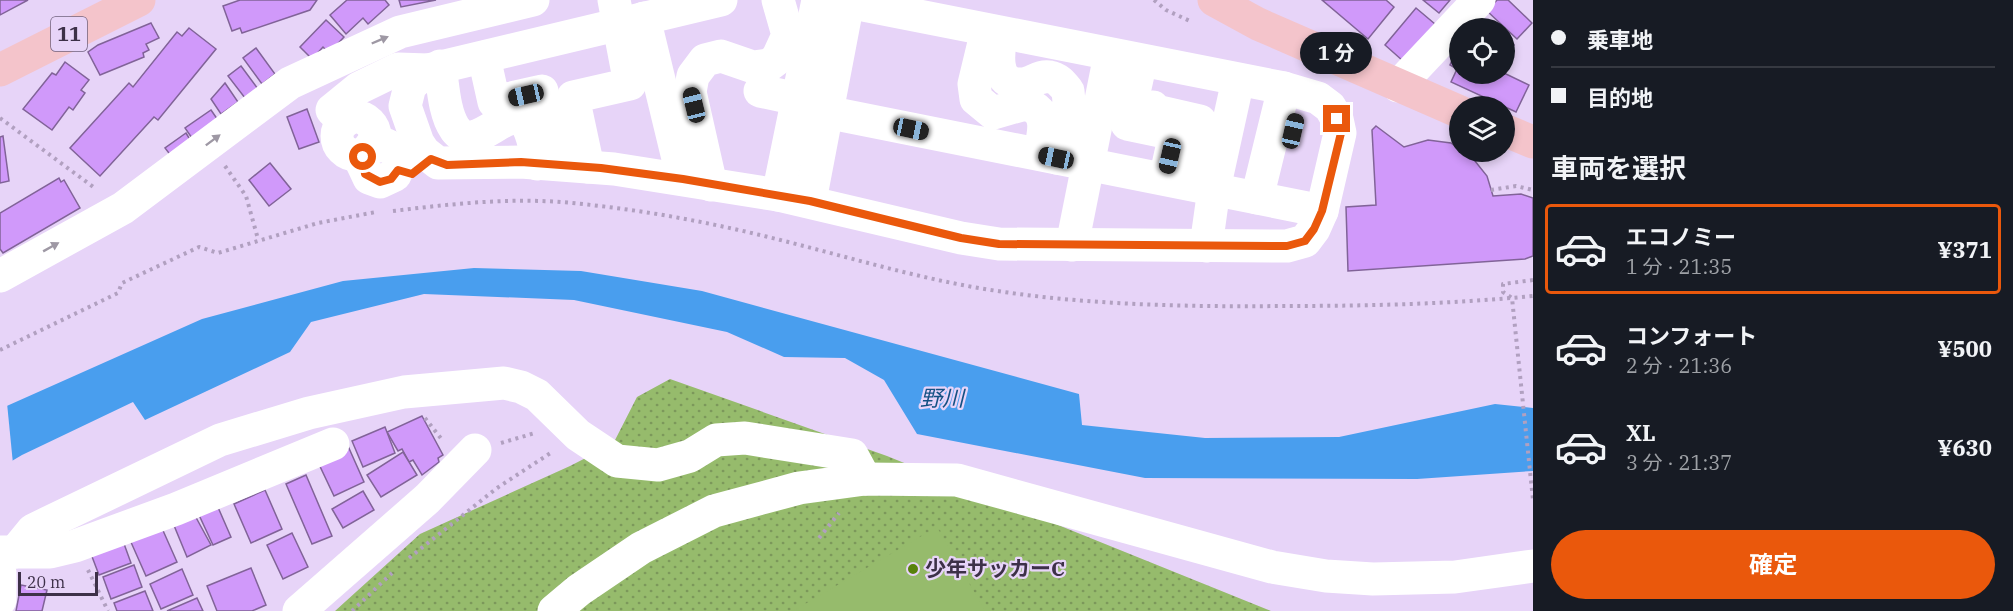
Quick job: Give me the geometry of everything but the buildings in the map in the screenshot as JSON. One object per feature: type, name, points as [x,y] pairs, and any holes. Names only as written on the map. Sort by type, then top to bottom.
[{"type":"main road","name":"11","points":[[0,70],[139,0]]},
{"type":"main road","points":[[1214,0],[1258,24],[1449,107]]},
{"type":"main road","points":[[1515,135],[1533,142]]},
{"type":"street","points":[[0,276],[123,208],[300,78],[400,32],[533,0]]},
{"type":"street","points":[[431,159],[412,174],[398,170],[386,182],[369,178],[362,162],[375,136],[371,124],[361,118],[344,122],[332,110],[358,88],[398,69],[434,68],[484,57],[625,14],[721,0]]},
{"type":"street","points":[[697,182],[690,92],[693,76],[705,60],[721,56],[753,67],[769,64],[777,59],[788,35],[778,0]]},
{"type":"street","points":[[1398,86],[1479,0]]},
{"type":"street","points":[[434,68],[410,86],[405,106],[418,143],[431,159],[447,165],[562,165],[697,182],[810,201],[969,240],[999,244],[1297,245],[1311,235],[1322,211],[1341,133],[1330,106],[1293,91],[835,1],[812,105],[778,195]]},
{"type":"street","points":[[562,165],[573,97],[630,84],[625,14]]},
{"type":"street","points":[[625,14],[697,182]]},
{"type":"street","points":[[995,31],[998,63],[1003,76],[1009,81],[1024,84],[1043,77],[1051,77],[1068,91],[1069,102],[1061,158],[1072,245]]},
{"type":"street","points":[[1061,158],[1110,55]]},
{"type":"street","points":[[484,57],[494,102],[542,91],[562,165]]},
{"type":"street","points":[[1153,63],[1152,110],[1200,121],[1189,184],[1206,246]]},
{"type":"street","points":[[434,68],[451,122],[459,134],[471,137],[482,136],[499,121],[514,118],[526,124],[562,165]]},
{"type":"street","points":[[1189,184],[1238,80]]},
{"type":"street","points":[[358,88],[411,126]]},
{"type":"street","points":[[760,91],[812,105],[1322,211]]},
{"type":"street","points":[[1267,200],[1293,91]]},
{"type":"street","points":[[810,201],[812,105]]},
{"type":"street","points":[[3,574],[33,530],[220,440],[357,400],[404,392],[504,383],[521,387],[537,395],[572,429],[617,461],[658,465],[690,456],[716,440],[755,440],[852,455],[865,479]]},
{"type":"street","points":[[3,574],[50,552],[75,546],[176,509],[333,444]]},
{"type":"street","points":[[299,611],[427,499],[467,457]]},
{"type":"street","points":[[554,611],[579,590],[641,548],[714,511],[800,488],[865,479],[957,480],[1272,567],[1326,576],[1373,579],[1455,577],[1533,566]]},
{"type":"path","points":[[0,118],[123,208]]},
{"type":"path","points":[[1491,190],[1516,186],[1533,190]]},
{"type":"path","points":[[246,196],[258,239]]},
{"type":"path","points":[[0,350],[118,293],[122,283],[199,247],[218,253],[258,239],[318,223],[374,213],[454,204],[569,202],[698,222],[760,235],[907,274],[1059,299],[1204,306],[1286,306],[1424,304],[1533,296]]},
{"type":"path","points":[[1512,298],[1503,292],[1503,284],[1533,280]]},
{"type":"path","points":[[1512,298],[1533,500]]},
{"type":"path","points":[[420,411],[467,457],[572,429]]},
{"type":"path","points":[[402,563],[572,429]]},
{"type":"path","points":[[75,546],[108,611]]},
{"type":"path","points":[[352,611],[393,571]]},
{"type":"green space","points":[[670,379],[887,456],[1271,611],[335,611],[420,534],[613,444],[637,397]]},
{"type":"green space","name":"少年サッカーC","points":[[937,527],[985,611],[793,611]]},
{"type":"water","name":"野川","points":[[474,268],[581,271],[702,291],[1079,394],[1082,425],[1205,438],[1339,437],[1495,404],[1533,408],[1533,471],[1417,479],[1145,478],[917,434],[884,380],[845,358],[784,357],[727,332],[574,300],[424,294],[311,322],[290,352],[145,420],[133,402],[22,455],[0,468],[0,409],[202,319],[343,281]]},
{"type":"pier","points":[[7,403],[13,464],[0,471],[0,406]]},
{"type":"place","name":"少年サッカーC","points":[[913,569]]},
{"type":"route","points":[[363,157],[365,174],[374,181],[380,182],[391,179],[398,170],[412,174],[431,159],[447,165],[521,162],[614,169],[810,201],[987,243],[1287,246],[1305,241],[1311,235],[1322,211],[1341,133],[1337,119]]}]
